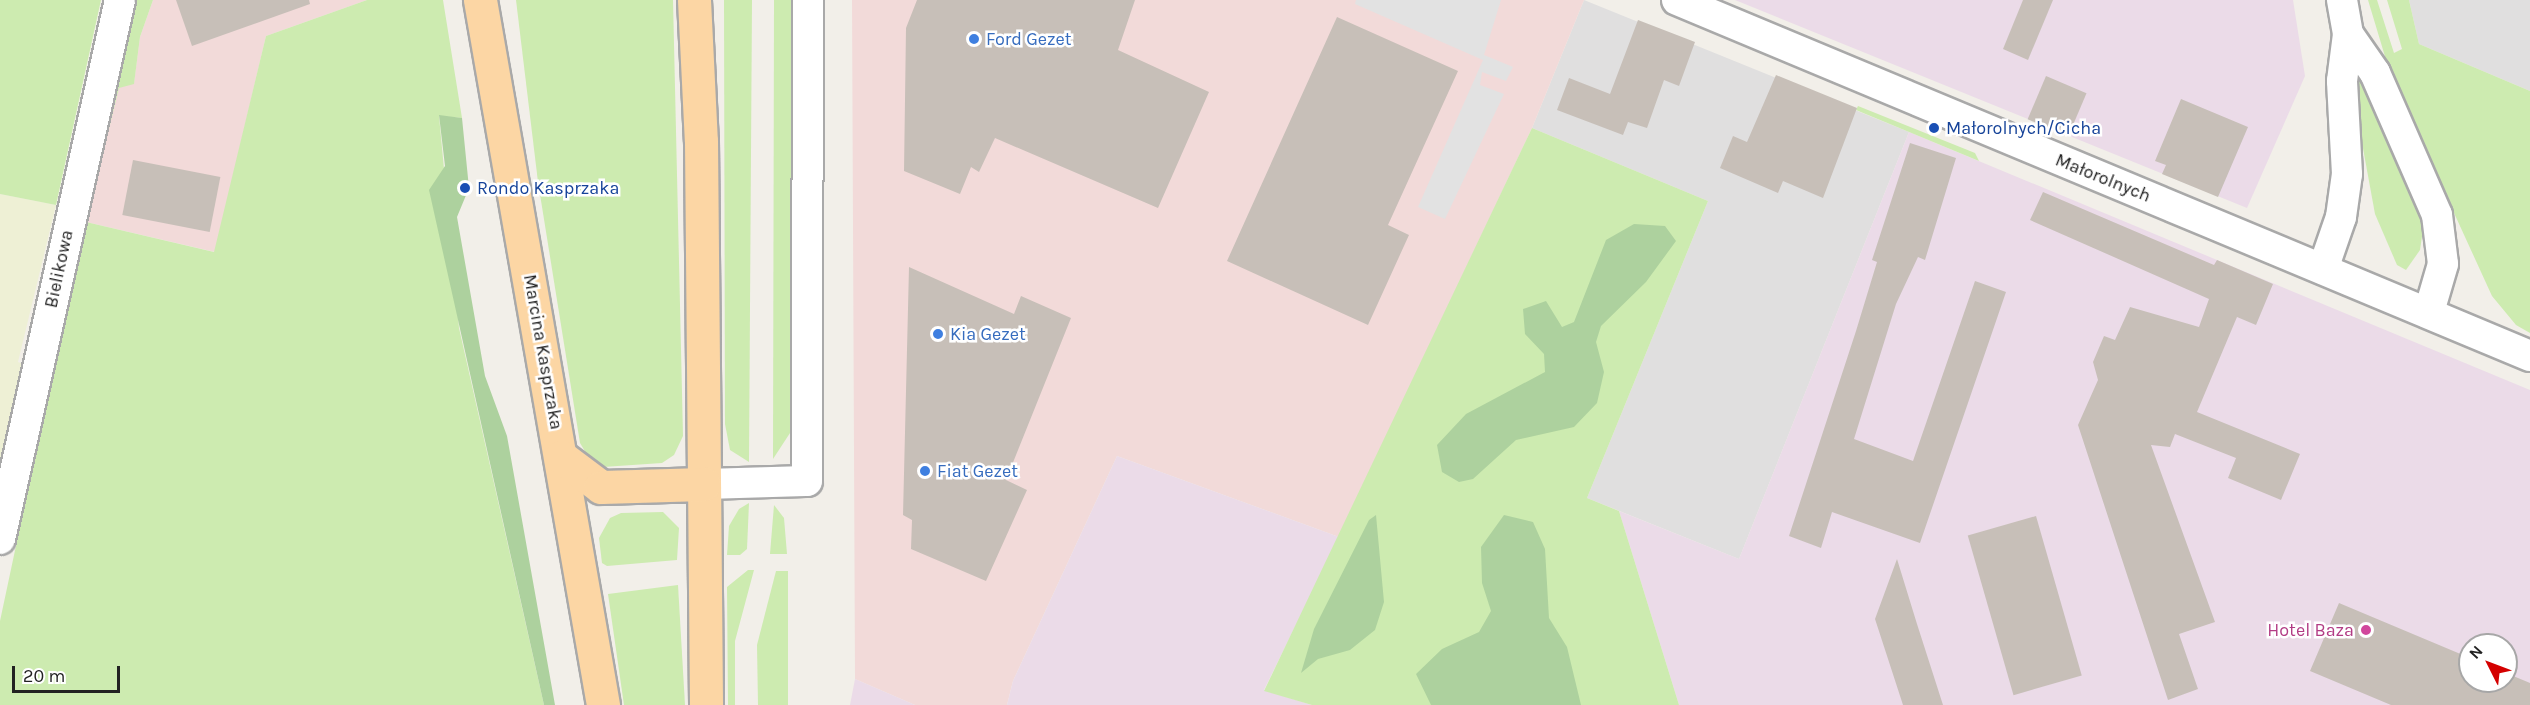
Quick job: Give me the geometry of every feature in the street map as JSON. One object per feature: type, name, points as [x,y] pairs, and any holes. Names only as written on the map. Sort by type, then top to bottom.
[{"type":"main road","name":"Marcina Kasprzaka","points":[[480,0],[603,705]]},
{"type":"main road","points":[[694,0],[701,141],[706,705]]},
{"type":"main road","points":[[561,457],[601,487],[704,484]]},
{"type":"street","name":"Bielikowa","points":[[0,539],[120,0]]},
{"type":"street","points":[[704,484],[807,482],[808,0]]},
{"type":"street","name":"Małorolnych","points":[[1677,0],[2530,356]]},
{"type":"street","points":[[2323,269],[2345,196],[2342,81],[2348,34],[2342,0]]},
{"type":"street","points":[[2348,34],[2375,73],[2437,215],[2443,264],[2429,312]]},
{"type":"shaded area","points":[[153,0],[367,0],[266,36],[215,252],[86,222],[119,87],[134,83],[140,37]]},
{"type":"shaded area","points":[[852,0],[1584,0],[1532,128],[1339,537],[1117,456],[1013,681],[1007,705],[915,705],[855,679]]},
{"type":"shaded area","points":[[1356,0],[1501,0],[1484,55],[1513,67],[1506,81],[1482,72],[1480,85],[1504,94],[1445,219],[1418,207],[1483,60],[1355,4]]},
{"type":"shaded area","points":[[1584,0],[1909,132],[1739,559],[1587,498],[1708,201],[1532,128]]},
{"type":"shaded area","points":[[1735,0],[2293,0],[2305,76],[2247,208]]},
{"type":"shaded area","points":[[2409,0],[2530,0],[2530,91],[2419,44]]},
{"type":"shaded area","points":[[1909,132],[2530,390],[2530,705],[1679,705],[1619,511],[1739,559]]},
{"type":"shaded area","points":[[1117,456],[1339,537],[1264,690],[1312,705],[1007,705],[1013,681]]},
{"type":"shaded area","points":[[855,679],[915,705],[850,705]]},
{"type":"green space","points":[[0,0],[101,0],[56,205],[0,194]]},
{"type":"green space","points":[[132,0],[153,0],[140,37],[134,84],[119,88],[86,222],[214,252],[266,36],[367,0],[443,0],[462,118],[439,116],[459,328],[544,705],[0,705],[0,621]]},
{"type":"green space","points":[[516,0],[673,0],[683,436],[674,455],[662,463],[603,467],[592,463],[580,443],[538,182]]},
{"type":"green space","points":[[724,0],[752,0],[749,462],[730,450],[725,424]]},
{"type":"green space","points":[[774,0],[794,0],[790,433],[773,459]]},
{"type":"green space","points":[[2368,0],[2377,0],[2394,53],[2402,49],[2387,0],[2409,0],[2419,44],[2530,91],[2530,333],[2516,325],[2492,296],[2390,73]]},
{"type":"green space","points":[[2359,79],[2424,223],[2420,250],[2406,270],[2397,265],[2375,214],[2358,121]]},
{"type":"green space","points":[[1858,106],[1975,153],[1979,161],[1856,110]]},
{"type":"green space","points":[[439,115],[462,118],[469,188],[457,217],[485,376],[507,436],[555,705],[544,705],[429,190],[445,166]]},
{"type":"green space","points":[[1532,128],[1708,201],[1587,498],[1619,511],[1679,705],[1312,705],[1264,691]]},
{"type":"green space","points":[[0,194],[56,205],[18,362],[28,366],[0,488]]},
{"type":"green space","points":[[1634,224],[1665,226],[1676,241],[1646,282],[1601,326],[1596,342],[1604,372],[1597,403],[1574,427],[1516,440],[1473,479],[1459,482],[1442,472],[1437,445],[1466,414],[1545,372],[1544,354],[1525,334],[1523,309],[1546,301],[1562,327],[1574,322],[1606,240]]},
{"type":"green space","points":[[749,503],[747,549],[740,555],[727,555],[729,526],[739,509]]},
{"type":"green space","points":[[774,505],[784,518],[787,554],[770,554]]},
{"type":"green space","points":[[663,512],[679,528],[677,560],[607,566],[602,563],[599,538],[610,518],[621,513]]},
{"type":"green space","points":[[1376,515],[1384,602],[1375,630],[1350,650],[1318,659],[1301,673],[1314,629],[1369,520]]},
{"type":"green space","points":[[1504,515],[1533,522],[1545,549],[1549,618],[1567,647],[1581,705],[1431,705],[1416,674],[1442,649],[1479,632],[1491,611],[1482,583],[1481,547]]},
{"type":"green space","points":[[748,570],[754,570],[735,641],[735,705],[728,705],[727,587]]},
{"type":"green space","points":[[776,571],[788,571],[788,705],[758,705],[757,645]]},
{"type":"green space","points":[[678,585],[685,705],[624,705],[608,594]]},
{"type":"building","points":[[176,0],[309,0],[310,4],[192,46]]},
{"type":"building","points":[[917,0],[1135,0],[1118,50],[1209,92],[1158,208],[995,138],[979,172],[971,167],[960,194],[904,171],[906,28]]},
{"type":"building","points":[[2023,0],[2053,0],[2028,60],[2003,49]]},
{"type":"building","points":[[1337,17],[1458,71],[1388,225],[1409,235],[1368,325],[1227,261]]},
{"type":"building","points":[[1638,20],[1695,42],[1679,86],[1664,80],[1647,128],[1628,122],[1623,135],[1557,110],[1569,78],[1610,94]]},
{"type":"building","points":[[1776,75],[1857,108],[1823,198],[1783,181],[1778,193],[1720,168],[1733,136],[1747,142]]},
{"type":"building","points":[[2046,76],[2087,93],[2068,136],[2028,119]]},
{"type":"building","points":[[2181,99],[2248,127],[2218,197],[2162,174],[2166,165],[2155,161]]},
{"type":"building","points":[[1910,143],[1956,158],[1925,260],[1918,257],[1896,304],[1854,439],[1913,461],[1975,281],[2006,292],[1920,543],[1832,512],[1821,548],[1789,536],[1856,331],[1877,262],[1872,260]]},
{"type":"building","points":[[133,160],[220,177],[210,232],[122,215]]},
{"type":"building","points":[[2043,192],[2214,265],[2217,260],[2273,284],[2256,325],[2237,317],[2197,412],[2300,454],[2281,500],[2228,478],[2236,458],[2175,434],[2170,447],[2151,445],[2215,622],[2179,634],[2198,689],[2168,700],[2078,425],[2098,380],[2093,362],[2104,336],[2115,340],[2130,307],[2199,327],[2209,299],[2030,220]]},
{"type":"building","points":[[909,267],[1014,314],[1021,296],[1071,318],[1006,480],[1027,490],[986,581],[911,549],[912,520],[903,515]]},
{"type":"building","points":[[2036,516],[2082,676],[2014,695],[1968,536]]},
{"type":"building","points":[[1897,559],[1943,705],[1903,705],[1875,619]]},
{"type":"building","name":"Hotel Baza","points":[[2339,603],[2458,653],[2458,693],[2518,693],[2518,678],[2530,683],[2530,705],[2391,705],[2310,671]]},
{"type":"place","name":"Ford Gezet","points":[[974,39]]},
{"type":"place","name":"Małorolnych/Cicha","points":[[1934,128]]},
{"type":"place","name":"Rondo Kasprzaka","points":[[465,188]]},
{"type":"place","name":"Kia Gezet","points":[[938,334]]},
{"type":"place","name":"Fiat Gezet","points":[[925,471]]},
{"type":"place","name":"Hotel Baza","points":[[2366,630]]}]
